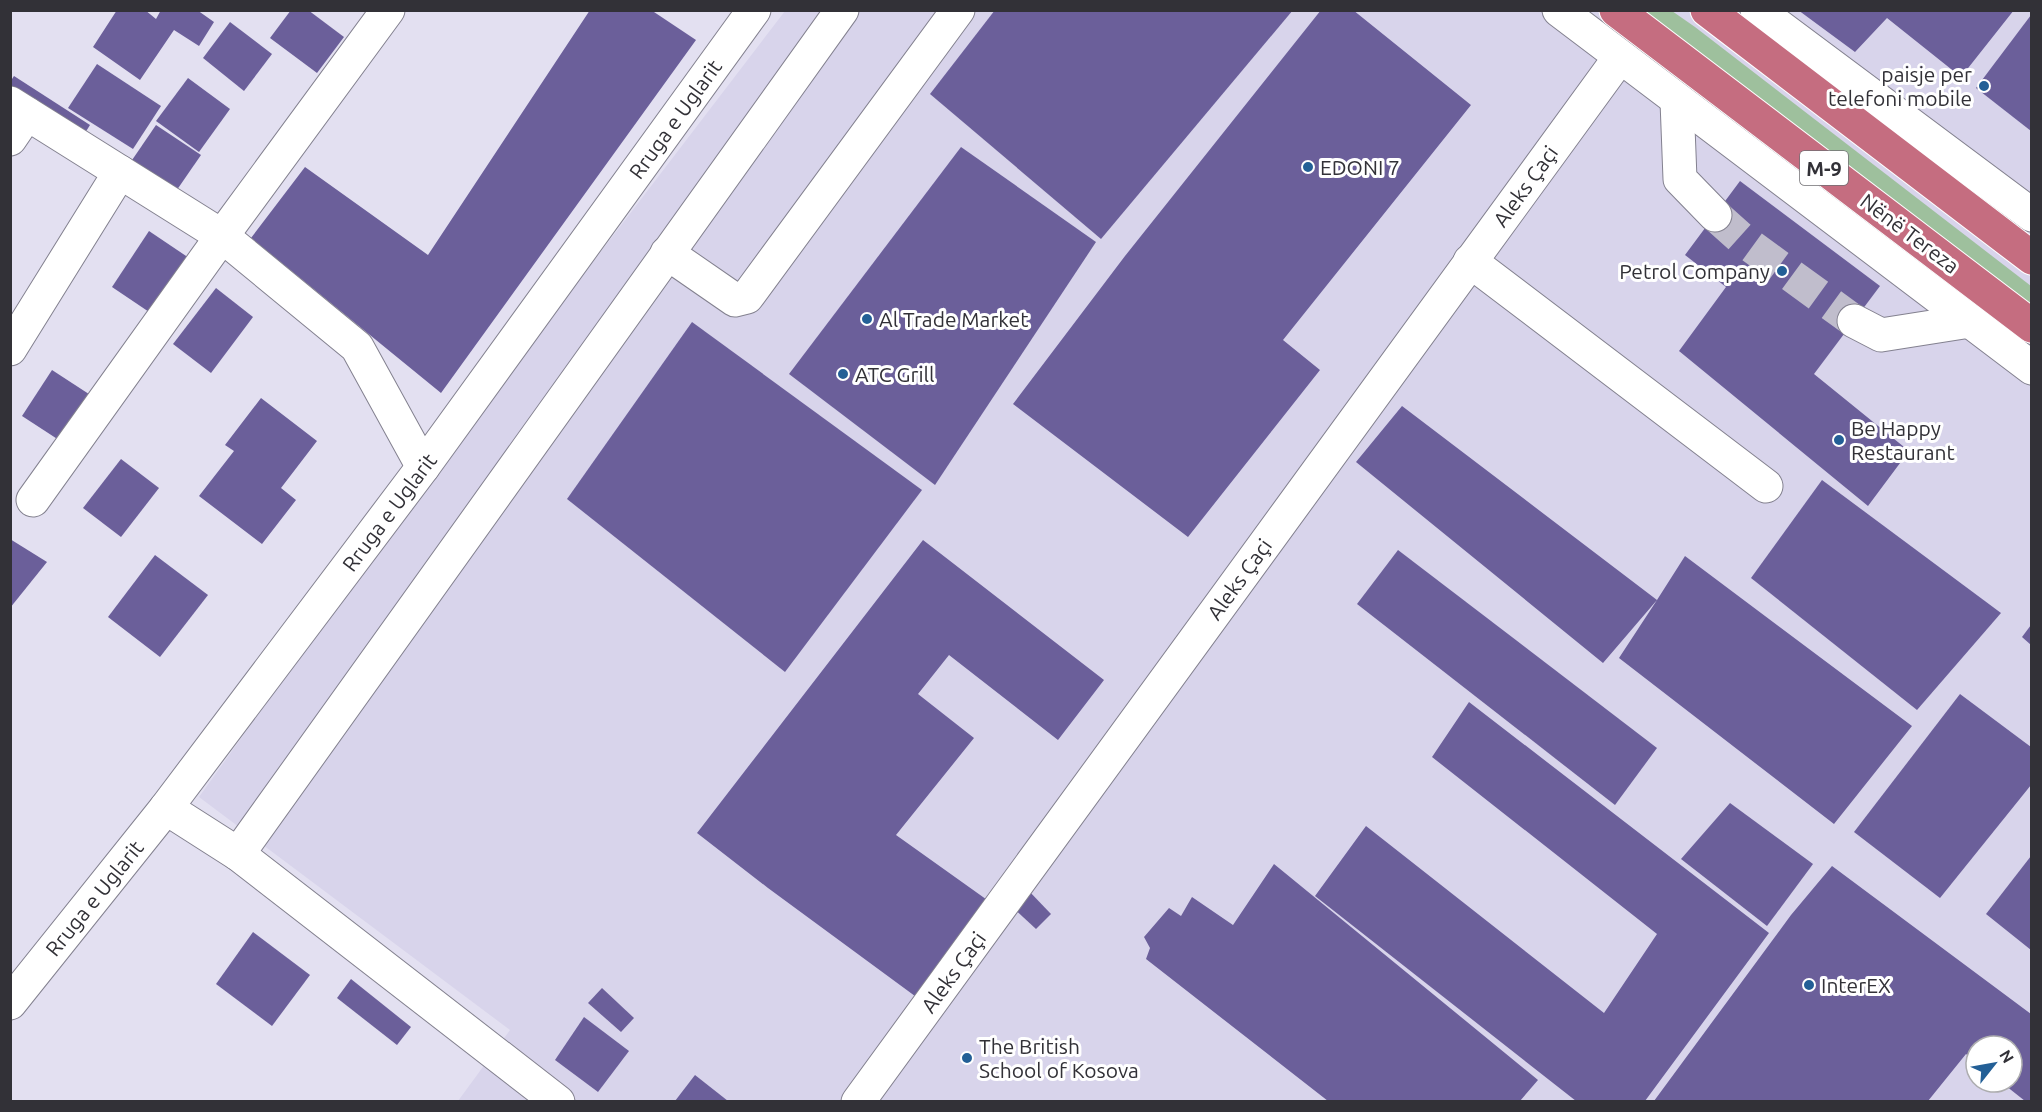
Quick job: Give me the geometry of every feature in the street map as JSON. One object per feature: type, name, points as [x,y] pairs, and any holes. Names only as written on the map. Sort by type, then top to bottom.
[{"type":"highway","name":"Nënë Tereza","points":[[1616,10],[2031,326]]},
{"type":"highway","name":"M-9","points":[[1707,10],[2031,258]]},
{"type":"street","points":[[33,500],[222,236],[388,10]]},
{"type":"street","name":"Rruga e Uglarit","points":[[10,1003],[166,808],[423,467],[754,10]]},
{"type":"street","points":[[238,854],[842,10]]},
{"type":"street","points":[[667,254],[735,300],[747,297],[958,10]]},
{"type":"street","name":"Nënë Tereza","points":[[1559,10],[2031,368]]},
{"type":"street","points":[[1757,10],[2031,215]]},
{"type":"street","name":"Aleks Çaçi","points":[[858,1101],[1620,57]]},
{"type":"street","points":[[1677,100],[1680,179],[1715,215]]},
{"type":"street","points":[[1882,143],[1900,118]]},
{"type":"street","points":[[16,119],[120,172],[222,236],[357,347],[423,467]]},
{"type":"street","points":[[10,349],[120,172]]},
{"type":"street","points":[[1470,261],[1766,486]]},
{"type":"street","points":[[1854,321],[1881,335],[1970,321]]},
{"type":"street","points":[[166,808],[238,854],[558,1101]]},
{"type":"shaded area","points":[[785,11],[2031,11],[2031,1101],[458,1101],[510,1030],[199,797],[430,475]]},
{"type":"green space","points":[[1640,11],[1672,11],[1695,27],[2031,286],[2031,311]]},
{"type":"building","points":[[117,10],[145,10],[156,19],[161,10],[197,10],[214,22],[199,46],[174,30],[140,80],[93,47]]},
{"type":"building","points":[[291,10],[308,10],[344,37],[317,73],[270,38]]},
{"type":"building","points":[[590,10],[651,10],[696,40],[441,393],[251,238],[305,167],[428,255]]},
{"type":"building","points":[[995,10],[1293,10],[1101,239],[930,94]]},
{"type":"building","points":[[1321,10],[1353,10],[1471,105],[1283,340],[1320,370],[1188,537],[1013,404],[1125,256]]},
{"type":"building","points":[[1798,10],[2014,10],[1961,77],[1887,18],[1855,52]]},
{"type":"building","points":[[2031,15],[2031,131],[1976,88]]},
{"type":"building","points":[[230,22],[272,54],[244,91],[203,58]]},
{"type":"building","points":[[97,64],[161,106],[133,149],[68,108]]},
{"type":"building","points":[[14,76],[90,125],[78,144],[10,100],[10,82]]},
{"type":"building","points":[[188,78],[230,109],[199,152],[156,121]]},
{"type":"building","points":[[156,125],[201,155],[172,197],[128,166]]},
{"type":"building","points":[[961,147],[1096,242],[935,485],[789,374]]},
{"type":"building","points":[[1740,181],[1880,286],[1814,374],[1909,451],[1868,506],[1679,351],[1726,287],[1685,255]]},
{"type":"building","points":[[149,231],[195,262],[158,318],[112,287]]},
{"type":"building","points":[[216,288],[253,317],[211,373],[173,344]]},
{"type":"building","points":[[692,322],[922,490],[785,672],[567,499]]},
{"type":"building","points":[[52,370],[95,398],[65,444],[22,416]]},
{"type":"building","points":[[261,398],[317,441],[281,488],[296,500],[262,544],[199,496],[234,451],[225,445]]},
{"type":"building","points":[[1402,406],[1657,600],[1603,663],[1356,462]]},
{"type":"building","points":[[121,459],[159,488],[121,537],[83,508]]},
{"type":"building","points":[[1822,480],[2001,613],[1917,710],[1751,578]]},
{"type":"building","points":[[10,539],[47,562],[10,608]]},
{"type":"building","points":[[923,540],[1104,680],[1058,740],[949,655],[918,694],[974,738],[896,835],[990,902],[919,999],[697,833]]},
{"type":"building","points":[[1398,550],[1657,748],[1615,805],[1357,604]]},
{"type":"building","points":[[155,555],[208,595],[160,657],[108,617]]},
{"type":"building","points":[[1685,556],[1912,726],[1834,824],[1619,658]]},
{"type":"building","points":[[2031,625],[2031,645],[2022,637]]},
{"type":"building","points":[[1960,694],[2031,747],[2031,785],[1940,898],[1854,832]]},
{"type":"building","points":[[1469,702],[1769,933],[1645,1101],[1576,1101],[1315,896],[1366,826],[1604,1013],[1657,934],[1432,757]]},
{"type":"building","points":[[1730,803],[1813,864],[1767,926],[1681,859]]},
{"type":"building","points":[[2031,856],[2031,950],[1986,914]]},
{"type":"building","points":[[1274,864],[1538,1080],[1520,1101],[1328,1101],[1146,959],[1150,948],[1144,937],[1169,908],[1181,916],[1192,897],[1233,925]]},
{"type":"building","name":"InterEX","points":[[1832,866],[2031,1014],[2031,1101],[2025,1101],[2016,1094],[2024,1094],[2024,1034],[1964,1034],[1964,1056],[1928,1101],[1654,1101],[1791,915]]},
{"type":"building","points":[[1027,889],[1051,914],[1036,929],[1010,905]]},
{"type":"building","points":[[253,932],[310,975],[272,1026],[216,984]]},
{"type":"building","points":[[351,979],[411,1027],[397,1045],[337,998]]},
{"type":"building","points":[[602,988],[634,1018],[621,1032],[588,1003]]},
{"type":"building","points":[[584,1017],[629,1051],[598,1092],[555,1060]]},
{"type":"building","points":[[695,1075],[728,1101],[675,1101]]},
{"type":"tunnel","points":[[1715,215],[1744,241],[1854,321]]},
{"type":"place","name":"paisje per telefoni mobile","points":[[1984,86]]},
{"type":"place","name":"EDONI 7","points":[[1308,167]]},
{"type":"place","name":"Petrol Company","points":[[1782,271]]},
{"type":"place","name":"Al Trade Market","points":[[867,319]]},
{"type":"place","name":"ATC Grill","points":[[843,374]]},
{"type":"place","name":"Be Happy Restaurant","points":[[1839,440]]},
{"type":"place","name":"InterEX","points":[[1809,985]]},
{"type":"place","name":"The British School of Kosova","points":[[967,1058]]}]
